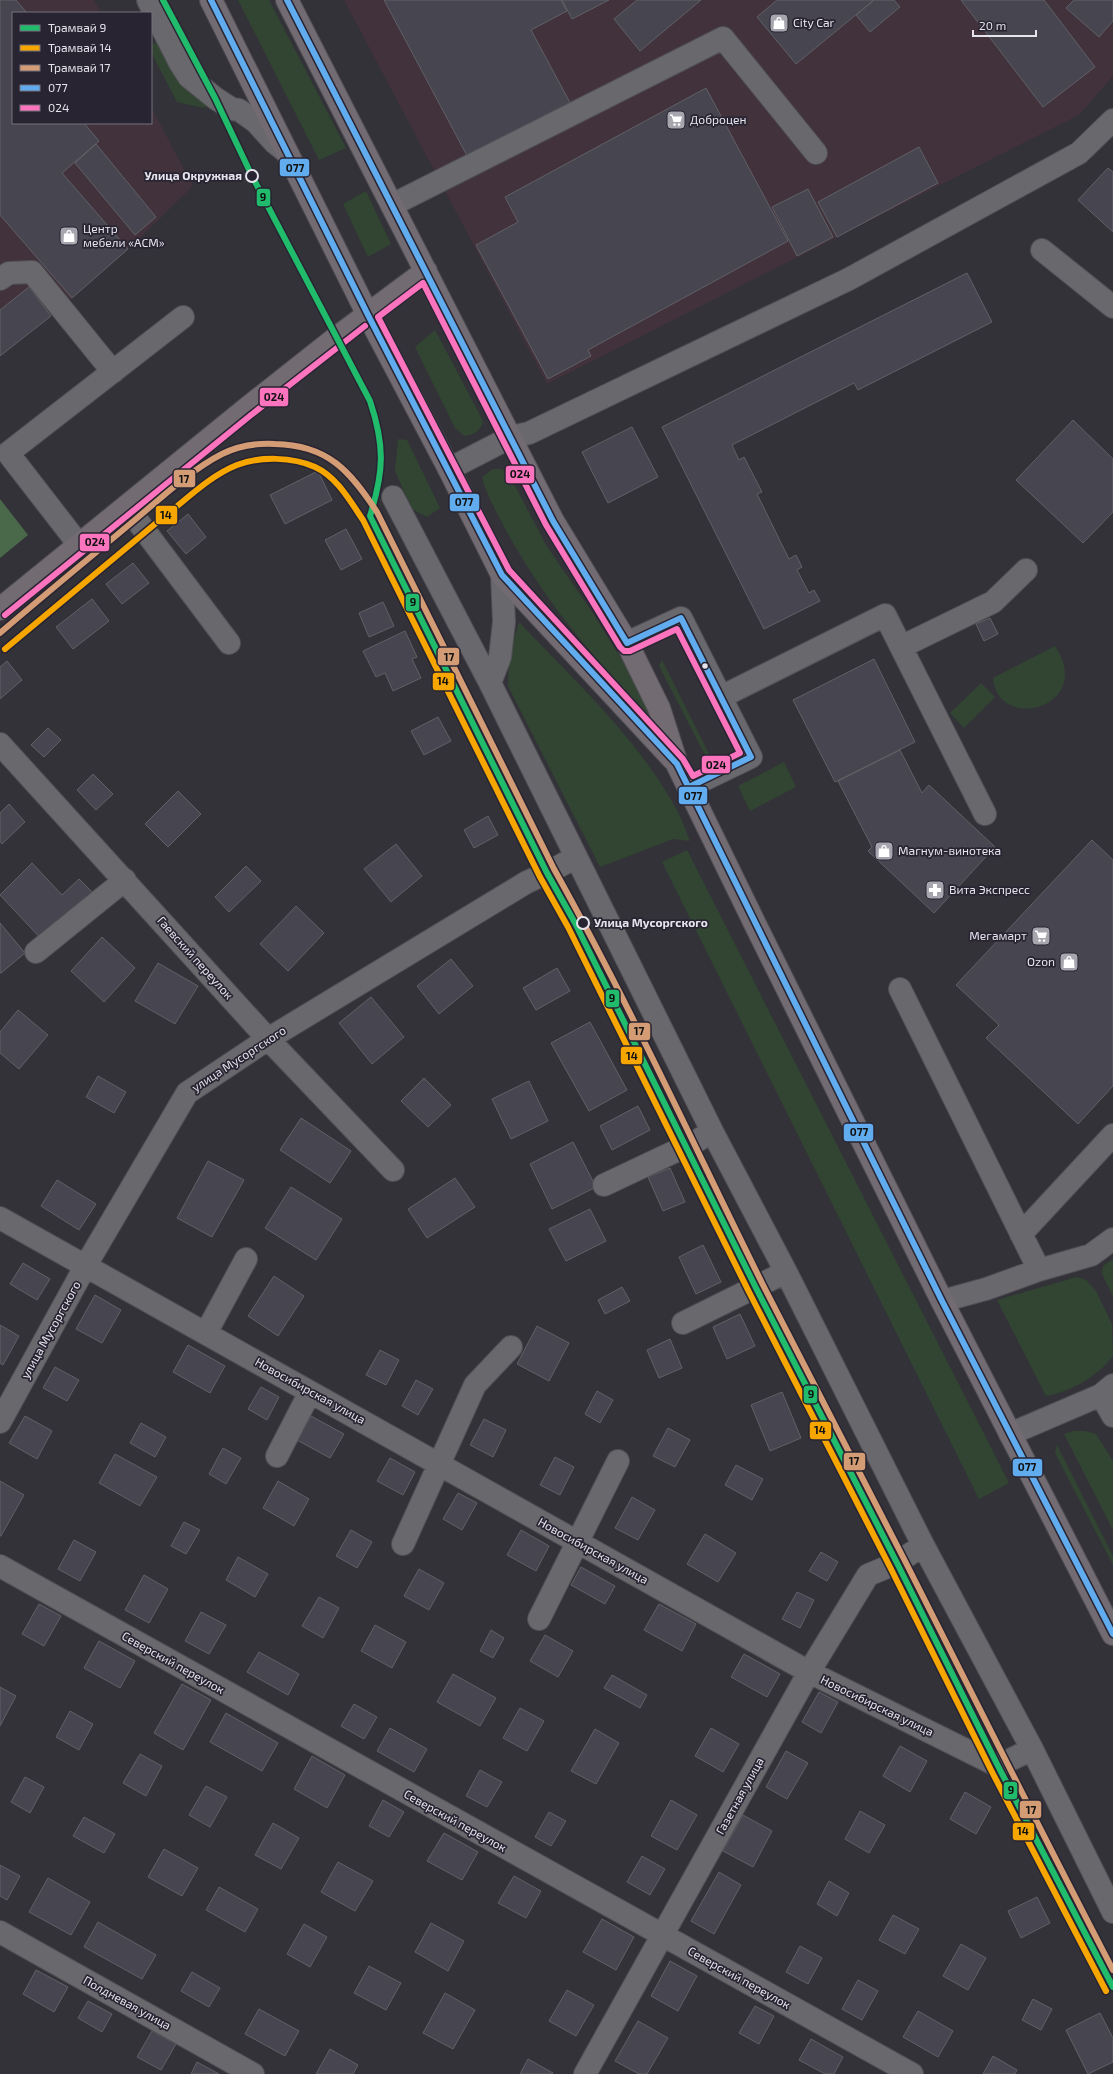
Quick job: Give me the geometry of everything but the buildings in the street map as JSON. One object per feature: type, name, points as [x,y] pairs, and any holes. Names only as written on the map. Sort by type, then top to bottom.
[{"type":"main road","points":[[211,0],[285,151],[502,575],[678,764]]},
{"type":"main road","points":[[287,0],[553,521],[627,643],[659,708],[678,764],[689,787],[942,1301],[1113,1634]]},
{"type":"main road","points":[[0,609],[128,507],[222,428],[336,338],[426,271]]},
{"type":"street","points":[[148,0],[180,63],[189,77],[215,98],[232,109],[239,110],[256,122],[275,143],[285,151]]},
{"type":"street","points":[[392,205],[723,38],[816,153]]},
{"type":"street","points":[[449,469],[511,437],[529,432],[849,279],[1079,153],[1113,120]]},
{"type":"street","points":[[1042,250],[1113,307]]},
{"type":"street","points":[[0,280],[9,273],[32,272],[113,372]]},
{"type":"street","points":[[80,546],[8,453],[183,317]]},
{"type":"street","points":[[393,497],[490,683],[712,1131],[786,1272],[922,1545],[1032,1749],[1113,1912]]},
{"type":"street","points":[[128,507],[229,643]]},
{"type":"street","points":[[901,648],[993,602],[1026,570]]},
{"type":"street","points":[[490,683],[500,657],[504,622],[502,575]]},
{"type":"street","points":[[721,697],[885,615],[985,814]]},
{"type":"street","points":[[627,643],[681,618],[751,757],[689,787]]},
{"type":"street","name":"Гаевский переулок","points":[[0,744],[268,1039],[393,1170]]},
{"type":"street","name":"улица Мусоргского","points":[[0,1422],[86,1265],[187,1093],[268,1039],[527,882],[547,874],[576,857]]},
{"type":"street","points":[[36,952],[125,880]]},
{"type":"street","points":[[900,988],[1039,1270]]},
{"type":"street","points":[[604,1185],[697,1141],[712,1131]]},
{"type":"street","points":[[1021,1234],[1113,1134]]},
{"type":"street","name":"Новосибирская улица","points":[[0,1218],[206,1332],[809,1672],[998,1766],[1032,1749]]},
{"type":"street","points":[[942,1301],[986,1289],[1039,1270],[1091,1255],[1113,1239]]},
{"type":"street","points":[[206,1332],[246,1259]]},
{"type":"street","points":[[683,1323],[786,1272]]},
{"type":"street","points":[[403,1544],[475,1385],[511,1347]]},
{"type":"street","points":[[1010,1434],[1107,1390],[1113,1416]]},
{"type":"street","points":[[277,1456],[310,1392]]},
{"type":"street","points":[[539,1619],[618,1461]]},
{"type":"street","name":"Газетная улица","points":[[585,2074],[809,1672],[868,1575],[897,1563],[922,1545]]},
{"type":"street","name":"Северский переулок","points":[[0,1566],[912,2074]]},
{"type":"street","name":"Полдневая улица","points":[[0,1932],[253,2074]]},
{"type":"shaded area","points":[[0,0],[94,0],[100,12],[12,12],[12,124],[152,124],[152,109],[193,186],[131,247],[51,316],[0,356]]},
{"type":"shaded area","points":[[344,0],[1113,0],[1113,76],[1079,115],[547,384]]},
{"type":"green space","points":[[238,0],[269,0],[346,148],[319,160]]},
{"type":"green space","points":[[160,40],[208,105],[204,108],[177,102],[152,54],[152,44]]},
{"type":"green space","points":[[366,191],[391,244],[368,257],[343,204]]},
{"type":"green space","points":[[435,330],[481,417],[483,423],[473,434],[464,436],[455,428],[415,347]]},
{"type":"green space","points":[[398,439],[407,440],[440,508],[427,517],[412,509],[395,471]]},
{"type":"green space","points":[[493,469],[502,469],[511,478],[546,545],[592,612],[630,673],[658,726],[596,658],[539,585],[507,532],[489,498],[482,477]]},
{"type":"green space","points":[[0,499],[28,535],[0,558]]},
{"type":"green space","points":[[519,622],[582,687],[641,755],[676,809],[690,841],[673,839],[600,867],[508,686],[509,656]]},
{"type":"green space","points":[[1055,646],[1064,667],[1063,685],[1055,698],[1041,706],[1026,709],[1011,705],[999,695],[993,678]]},
{"type":"green space","points":[[662,660],[712,760],[706,757],[659,666]]},
{"type":"green space","points":[[981,683],[995,697],[964,728],[950,713]]},
{"type":"green space","points":[[784,762],[796,787],[750,811],[738,786]]},
{"type":"green space","points":[[687,850],[1009,1483],[979,1499],[662,862]]},
{"type":"green space","points":[[1113,1259],[1113,1296],[1102,1274],[1103,1266]]},
{"type":"green space","points":[[1077,1277],[1086,1280],[1096,1291],[1112,1324],[1113,1356],[1107,1364],[1092,1377],[1065,1391],[1046,1396],[997,1300]]},
{"type":"green space","points":[[1073,1431],[1085,1431],[1096,1434],[1113,1461],[1113,1530],[1064,1434]]},
{"type":"green space","points":[[1057,1445],[1113,1556],[1113,1565],[1055,1453]]},
{"type":"tram line","name":"9","points":[[163,0],[215,98],[252,176],[370,401],[378,432],[381,458],[378,485],[370,516],[547,873],[575,923],[756,1288],[897,1563],[998,1766],[1113,1987]]},
{"type":"tram line","name":"17","points":[[0,633],[174,486],[210,461],[228,451],[248,446],[268,444],[310,449],[336,463],[357,484],[377,512],[554,869],[635,1024],[763,1285],[1113,1970]]},
{"type":"tram line","name":"14","points":[[5,649],[198,489],[207,482],[237,465],[266,459],[297,461],[323,471],[342,490],[363,520],[540,877],[568,927],[749,1292],[890,1567],[991,1770],[1106,1991]]},
{"type":"transit line","name":"077","points":[[211,0],[368,315],[502,575],[677,764],[942,1301],[1113,1634]]},
{"type":"transit line","name":"077","points":[[287,0],[553,521],[627,643],[681,618],[751,757],[689,787]]},
{"type":"transit line","name":"024","points":[[423,283],[546,525],[620,647],[624,651],[630,651],[677,629],[740,753],[693,776],[683,759],[509,570],[378,317],[423,283]]},
{"type":"transit line","name":"024","points":[[5,615],[251,415],[365,326]]},
{"type":"place","name":"City Car","points":[[779,23]]},
{"type":"place","name":"Доброцен","points":[[676,120]]},
{"type":"place","name":"Улица Окружная","points":[[252,176]]},
{"type":"place","name":"Центр мебели «АСМ»","points":[[69,236]]},
{"type":"place","name":"Магнум-винотека","points":[[884,851]]},
{"type":"place","name":"Вита Экспресс","points":[[935,890]]},
{"type":"place","name":"Улица Мусоргского","points":[[583,923]]},
{"type":"place","name":"Мегамарт","points":[[1041,936]]},
{"type":"place","name":"Ozon","points":[[1069,962]]}]
